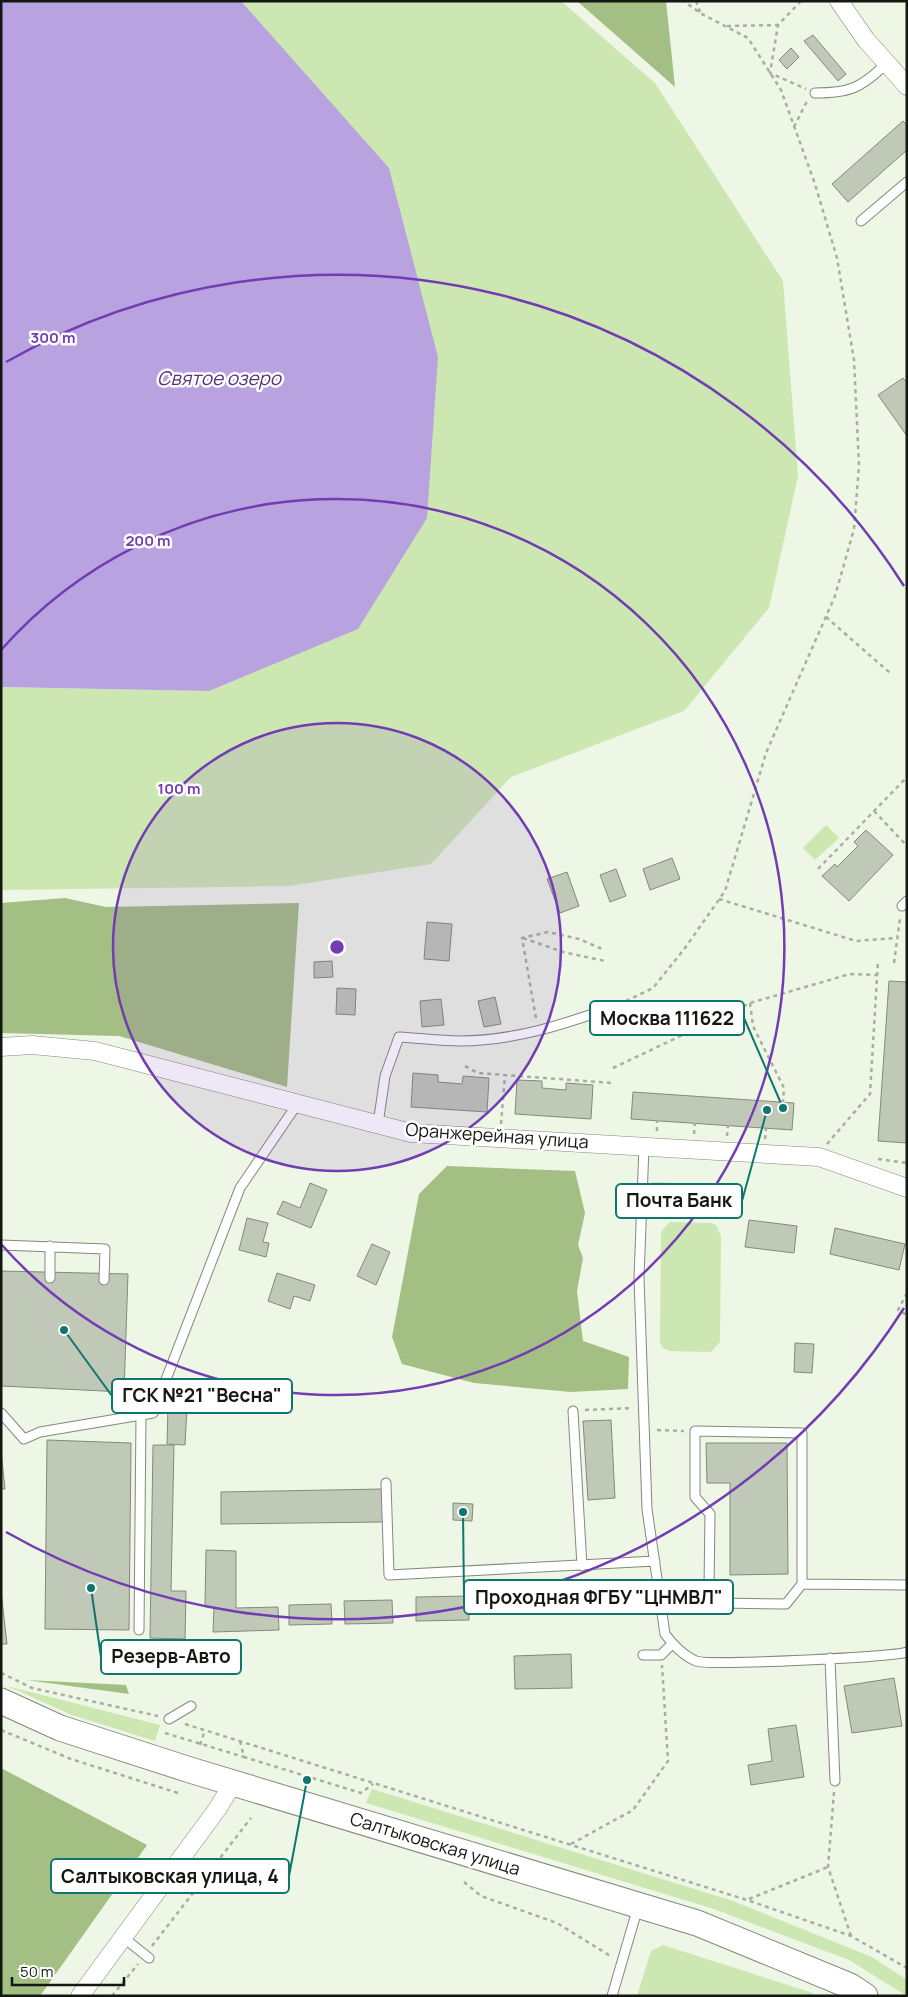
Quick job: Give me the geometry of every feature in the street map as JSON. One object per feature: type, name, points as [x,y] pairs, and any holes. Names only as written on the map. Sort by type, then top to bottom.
[{"type":"main road","name":"Салтыковская улица","points":[[1,1701],[60,1728],[233,1783],[697,1923],[850,1986],[865,1996]]},
{"type":"street","points":[[839,1],[866,40],[907,86]]},
{"type":"street","name":"Оранжерейная улица","points":[[1,1047],[32,1045],[95,1051],[412,1132],[820,1157],[907,1188]]},
{"type":"street","points":[[80,1996],[218,1808],[233,1783]]},
{"type":"lane","points":[[815,93],[842,93],[869,80],[887,63]]},
{"type":"lane","points":[[861,221],[907,182]]},
{"type":"lane","points":[[378,1124],[385,1076],[399,1037],[461,1041],[538,1031],[556,1028],[616,1006]]},
{"type":"lane","points":[[1,1413],[24,1439],[40,1432],[153,1413],[240,1188],[298,1102]]},
{"type":"lane","points":[[644,1146],[640,1278],[647,1508],[665,1634],[672,1644],[697,1661],[830,1658],[907,1652]]},
{"type":"lane","points":[[1,1244],[105,1248],[104,1280]]},
{"type":"lane","points":[[50,1246],[50,1278]]},
{"type":"lane","points":[[573,1411],[582,1566]]},
{"type":"lane","points":[[140,1630],[141,1415]]},
{"type":"lane","points":[[695,1431],[802,1433],[802,1584],[786,1604],[722,1602],[709,1589],[710,1514],[695,1497],[695,1431]]},
{"type":"lane","points":[[386,1483],[389,1575],[655,1561]]},
{"type":"lane","points":[[802,1584],[907,1585]]},
{"type":"lane","points":[[643,1655],[661,1655],[672,1644]]},
{"type":"lane","points":[[830,1658],[835,1780]]},
{"type":"lane","points":[[169,1719],[191,1706]]},
{"type":"lane","points":[[612,1996],[638,1904]]},
{"type":"lane","points":[[124,1938],[147,1957]]},
{"type":"path","points":[[616,1006],[653,988],[685,948],[728,882],[766,753],[835,596],[854,529],[859,466],[854,360],[837,258],[815,184],[781,90],[748,38],[700,13],[684,1]]},
{"type":"path","points":[[696,1],[700,13]]},
{"type":"path","points":[[770,73],[778,25],[801,1]]},
{"type":"path","points":[[724,26],[778,25]]},
{"type":"path","points":[[770,73],[815,93],[803,105],[794,128]]},
{"type":"path","points":[[826,617],[890,673]]},
{"type":"path","points":[[818,869],[907,777]]},
{"type":"path","points":[[874,811],[907,846]]},
{"type":"path","points":[[718,899],[856,941],[896,938]]},
{"type":"path","points":[[894,963],[896,938],[904,904]]},
{"type":"path","points":[[522,938],[548,932],[579,939],[602,950]]},
{"type":"path","points":[[522,938],[563,952],[605,961]]},
{"type":"path","points":[[522,938],[538,1031]]},
{"type":"path","points":[[826,1145],[870,1094],[878,961]]},
{"type":"path","points":[[613,1068],[750,1002],[850,974],[877,975]]},
{"type":"path","points":[[750,1002],[753,1026],[784,1088],[783,1102]]},
{"type":"path","points":[[465,1066],[478,1074],[612,1082]]},
{"type":"path","points":[[500,1132],[505,1075]]},
{"type":"path","points":[[874,1159],[907,1163]]},
{"type":"path","points":[[907,1293],[898,1310],[907,1315]]},
{"type":"path","points":[[573,1411],[644,1407]]},
{"type":"path","points":[[649,1430],[695,1431]]},
{"type":"path","points":[[670,1605],[722,1602]]},
{"type":"path","points":[[570,1844],[633,1810],[668,1760],[661,1655]]},
{"type":"path","points":[[1,1673],[32,1688],[169,1719],[747,1900],[851,1936],[907,1968]]},
{"type":"path","points":[[1,1730],[71,1758],[181,1794]]},
{"type":"path","points":[[200,1745],[205,1730]]},
{"type":"path","points":[[165,1733],[361,1793],[373,1783]]},
{"type":"path","points":[[240,1741],[244,1757]]},
{"type":"path","points":[[835,1780],[828,1867],[851,1936]]},
{"type":"path","points":[[112,1996],[147,1957],[251,1818]]},
{"type":"path","points":[[747,1900],[828,1867]]},
{"type":"path","points":[[464,1882],[481,1896],[557,1923],[621,1963]]},
{"type":"green space","points":[[241,1],[561,1],[655,83],[783,281],[798,476],[769,608],[684,711],[511,777],[431,864],[289,886],[1,890],[1,687],[209,691],[246,6]]},
{"type":"green space","points":[[577,1],[666,1],[675,87]]},
{"type":"green space","points":[[826,825],[839,838],[815,860],[803,848]]},
{"type":"green space","points":[[65,898],[106,907],[299,903],[287,1087],[119,1036],[1,1033],[1,903]]},
{"type":"green space","points":[[447,1166],[575,1171],[585,1213],[578,1245],[583,1258],[577,1291],[583,1341],[629,1357],[628,1389],[571,1392],[474,1383],[402,1364],[392,1337],[419,1194]]},
{"type":"green space","points":[[652,1182],[710,1184],[709,1219],[651,1217]]},
{"type":"green space","points":[[670,1222],[712,1223],[716,1225],[721,1236],[720,1342],[711,1352],[669,1351],[663,1348],[660,1342],[661,1235],[662,1230]]},
{"type":"green space","points":[[26,1680],[126,1685],[129,1694]]},
{"type":"green space","points":[[7,1686],[160,1725],[155,1741],[72,1715]]},
{"type":"green space","points":[[1,1768],[147,1845],[40,1996],[1,1996]]},
{"type":"green space","points":[[372,1789],[733,1901],[872,1957],[907,1980],[907,1996],[849,1960],[714,1909],[366,1803]]},
{"type":"green space","points":[[663,1945],[810,1992],[816,1996],[637,1996],[651,1951]]},
{"type":"water","name":"Святое озеро","points":[[1,1],[241,1],[389,168],[438,357],[427,518],[358,629],[209,691],[1,687]]},
{"type":"building","points":[[813,35],[846,74],[838,81],[804,41]]},
{"type":"building","points":[[791,48],[799,57],[787,69],[779,60]]},
{"type":"building","points":[[903,121],[907,125],[907,150],[848,202],[832,184]]},
{"type":"building","points":[[903,378],[907,383],[907,436],[878,395]]},
{"type":"building","points":[[866,830],[893,855],[849,901],[822,876],[835,864],[837,867],[858,846],[854,842]]},
{"type":"building","points":[[672,858],[680,879],[650,890],[643,869]]},
{"type":"building","points":[[616,869],[626,896],[610,902],[600,875]]},
{"type":"building","points":[[567,872],[579,906],[560,913],[547,879]]},
{"type":"building","points":[[427,922],[452,924],[449,961],[424,959]]},
{"type":"building","points":[[332,961],[333,977],[314,978],[314,962]]},
{"type":"building","points":[[889,981],[907,982],[907,1143],[878,1141]]},
{"type":"building","points":[[337,988],[356,989],[355,1015],[336,1014]]},
{"type":"building","points":[[495,997],[501,1024],[484,1027],[478,1001]]},
{"type":"building","points":[[441,999],[444,1025],[422,1027],[420,1001]]},
{"type":"building","points":[[413,1073],[438,1075],[438,1082],[462,1084],[463,1076],[489,1078],[487,1112],[411,1107]]},
{"type":"building","points":[[517,1080],[542,1081],[542,1088],[566,1090],[566,1083],[593,1085],[591,1119],[515,1114]]},
{"type":"building","points":[[633,1092],[794,1103],[792,1130],[631,1119]]},
{"type":"building","points":[[310,1183],[327,1190],[311,1228],[277,1214],[283,1201],[300,1208]]},
{"type":"building","points":[[247,1218],[268,1223],[263,1242],[269,1243],[266,1257],[239,1250]]},
{"type":"building","points":[[749,1220],[797,1226],[794,1253],[745,1247]]},
{"type":"building","points":[[835,1228],[905,1244],[899,1270],[830,1254]]},
{"type":"building","points":[[372,1244],[390,1252],[376,1285],[357,1276]]},
{"type":"building","points":[[1,1271],[128,1274],[124,1392],[1,1386]]},
{"type":"building","points":[[277,1273],[315,1285],[310,1301],[294,1296],[290,1309],[268,1301]]},
{"type":"building","points":[[795,1343],[814,1344],[812,1373],[794,1372]]},
{"type":"building","points":[[168,1406],[187,1407],[185,1445],[167,1444]]},
{"type":"building","points":[[611,1420],[615,1498],[588,1500],[583,1421]]},
{"type":"building","points":[[47,1440],[131,1443],[129,1630],[45,1629]]},
{"type":"building","points":[[706,1443],[787,1443],[788,1574],[730,1575],[730,1483],[707,1483]]},
{"type":"building","points":[[153,1445],[174,1445],[171,1591],[186,1591],[185,1639],[150,1638]]},
{"type":"building","points":[[1,1451],[5,1489],[1,1489]]},
{"type":"building","points":[[382,1489],[383,1522],[221,1524],[221,1492]]},
{"type":"building","points":[[453,1503],[473,1504],[472,1521],[453,1520]]},
{"type":"building","points":[[206,1550],[236,1551],[236,1608],[278,1607],[279,1630],[213,1632],[214,1607],[205,1606]]},
{"type":"building","points":[[1,1591],[7,1644],[1,1644]]},
{"type":"building","points":[[469,1596],[469,1620],[416,1621],[416,1597]]},
{"type":"building","points":[[392,1600],[393,1623],[345,1624],[344,1601]]},
{"type":"building","points":[[331,1604],[332,1624],[289,1625],[289,1605]]},
{"type":"building","points":[[571,1654],[572,1688],[515,1689],[514,1656]]},
{"type":"building","points":[[894,1678],[902,1726],[852,1733],[844,1686]]},
{"type":"building","points":[[796,1725],[804,1777],[751,1785],[748,1765],[772,1761],[768,1729]]},
{"type":"place","name":"Москва 111622","points":[[783,1108]]},
{"type":"place","name":"Почта Банк","points":[[767,1110]]},
{"type":"place","name":"ГСК №21 \"Весна\"","points":[[64,1330]]},
{"type":"place","name":"Проходная ФГБУ \"ЦНМВЛ\"","points":[[463,1512]]},
{"type":"place","name":"Резерв-Авто","points":[[91,1588]]},
{"type":"place","name":"Салтыковская улица, 4","points":[[307,1780]]}]
